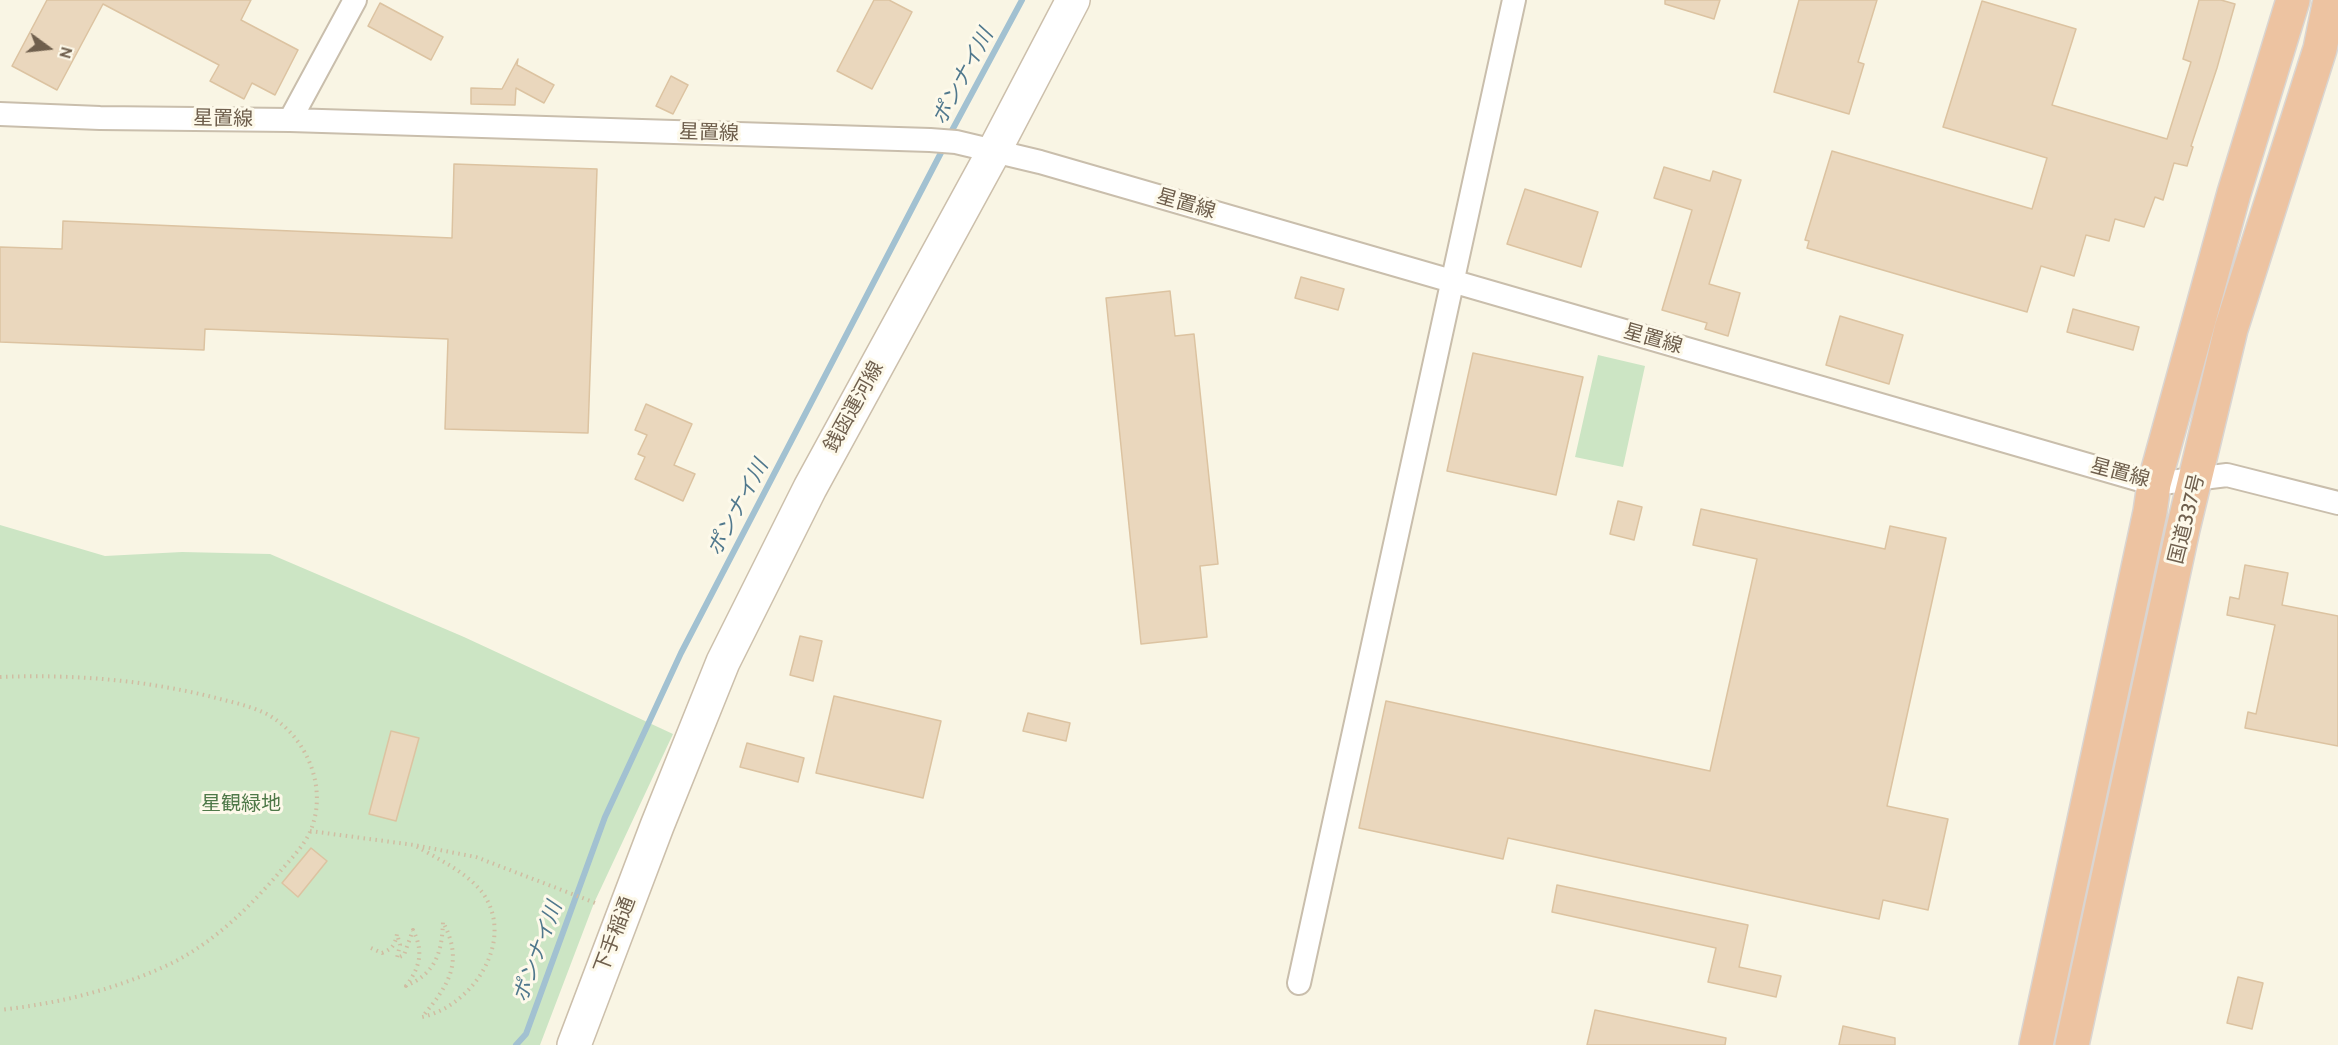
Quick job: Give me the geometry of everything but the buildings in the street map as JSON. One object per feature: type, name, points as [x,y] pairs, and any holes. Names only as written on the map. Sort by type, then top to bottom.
[{"type":"highway","name":"国道337号","points":[[2036,1045],[2150,512],[2154,484],[2234,193],[2293,0]]},
{"type":"highway","name":"国道337号","points":[[2072,1045],[2183,529],[2231,329],[2332,7]]},
{"type":"street","points":[[290,120],[355,0]]},
{"type":"street","name":"銭函運河線","points":[[657,826],[723,662],[784,539],[1073,0]]},
{"type":"street","points":[[1299,983],[1514,0]]},
{"type":"street","name":"星置線","points":[[0,114],[100,118],[290,120],[956,142],[993,153],[1040,162],[2154,484],[2227,475],[2338,502]]},
{"type":"street","name":"下手稲通","points":[[574,1045],[657,826]]},
{"type":"path","points":[[0,677],[81,677],[174,687],[247,706],[278,721],[299,741],[313,767],[316,796],[310,831],[301,847],[256,900],[215,936],[172,963],[109,989],[48,1005],[0,1010]]},
{"type":"path","points":[[310,831],[414,845],[476,857],[598,904]]},
{"type":"path","points":[[371,948],[382,953],[390,950],[397,934],[400,945],[397,958],[404,955],[410,944],[413,930],[419,943],[420,957],[416,973],[406,986],[421,980],[439,955],[442,922],[451,937],[450,973],[444,991],[422,1017],[437,1014],[455,1003],[471,989],[485,969],[493,945],[494,919],[482,892],[455,869],[414,845]]},
{"type":"green space","points":[[1598,355],[1645,366],[1623,467],[1575,457]]},
{"type":"green space","name":"星観緑地","points":[[0,525],[105,556],[182,552],[270,554],[464,637],[673,734],[594,903],[540,1045],[0,1045]]},
{"type":"waterway","name":"ポンナイ川","points":[[949,136],[1022,0]]},
{"type":"waterway","name":"ポンナイ川","points":[[516,1045],[526,1034],[605,817],[681,653],[945,145]]}]
